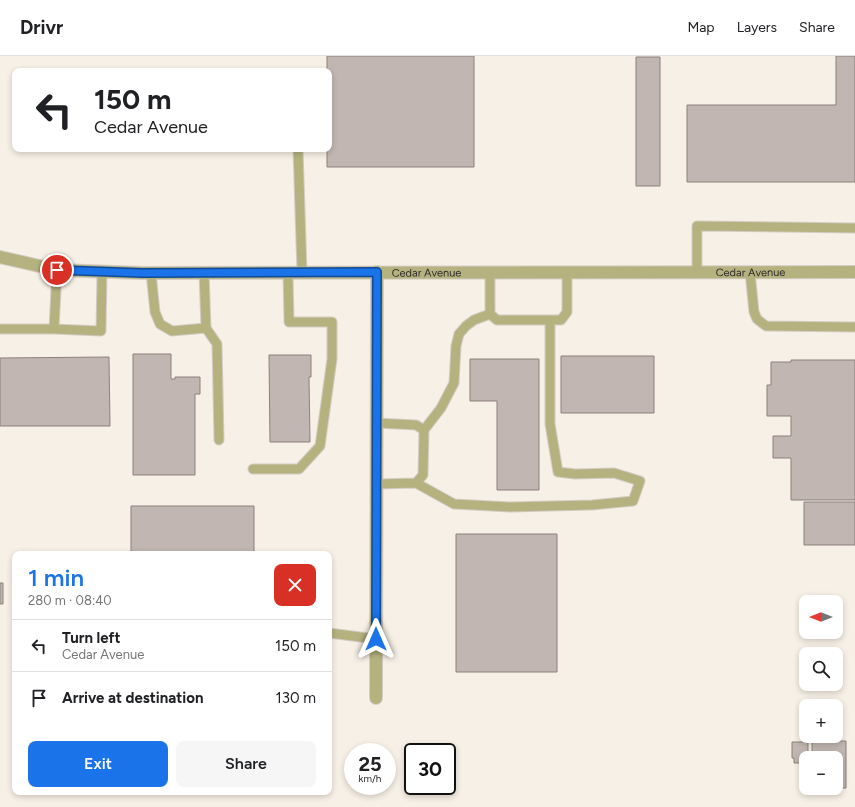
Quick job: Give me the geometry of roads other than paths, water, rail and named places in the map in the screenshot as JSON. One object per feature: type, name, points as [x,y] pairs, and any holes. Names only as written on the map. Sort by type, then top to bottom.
[{"type":"street","name":"Cedar Avenue","points":[[0,257],[57,270],[151,273],[855,272]]},
{"type":"street","points":[[376,698],[377,272]]},
{"type":"lane","points":[[298,152],[302,272]]},
{"type":"lane","points":[[697,272],[697,226],[855,228]]},
{"type":"lane","points":[[54,330],[57,270]]},
{"type":"lane","points":[[0,329],[101,331],[102,272]]},
{"type":"lane","points":[[490,272],[490,314],[497,320],[561,320],[567,312],[568,272]]},
{"type":"lane","points":[[750,272],[754,312],[757,319],[766,326],[855,327]]},
{"type":"lane","points":[[151,273],[155,312],[160,324],[172,331],[206,328]]},
{"type":"lane","points":[[204,273],[206,328],[217,344],[219,440]]},
{"type":"lane","points":[[253,469],[299,469],[320,446],[332,359],[332,322],[289,322],[288,273]]},
{"type":"lane","points":[[416,483],[423,475],[424,430],[441,408],[454,382],[456,346],[459,334],[474,320],[490,314]]},
{"type":"lane","points":[[376,484],[416,483],[454,504],[510,508],[592,505],[633,501],[640,481],[614,473],[575,474],[558,472],[550,424],[550,320]]},
{"type":"lane","points":[[377,423],[416,425],[424,430]]},
{"type":"lane","points":[[332,634],[376,639]]}]
